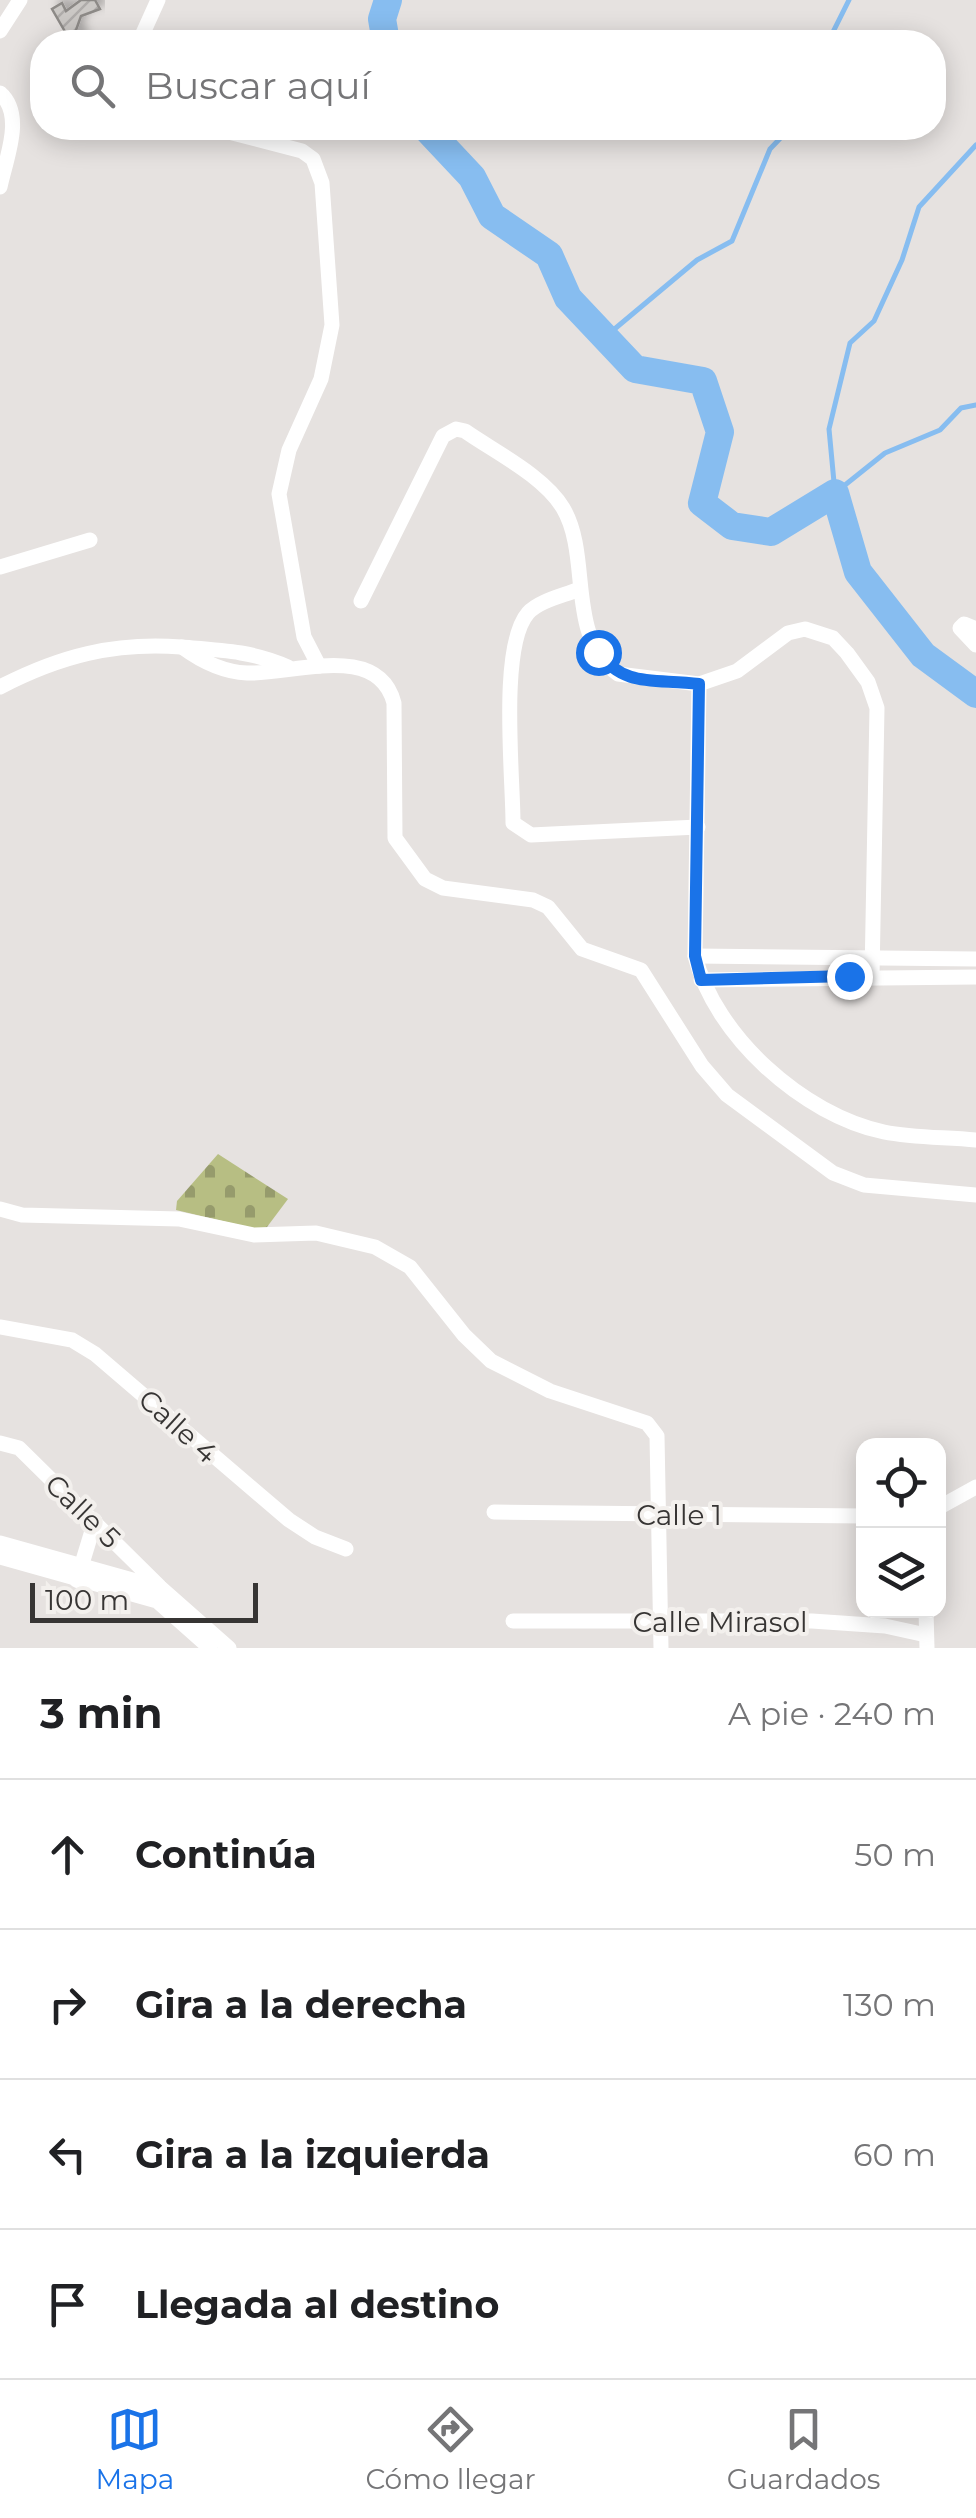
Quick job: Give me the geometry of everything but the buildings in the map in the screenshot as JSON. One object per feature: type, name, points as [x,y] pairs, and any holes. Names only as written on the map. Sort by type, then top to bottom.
[{"type":"street","points":[[0,31],[20,0]]},
{"type":"street","points":[[144,30],[158,0]]},
{"type":"street","points":[[0,93],[11,105],[13,119],[0,186]]},
{"type":"street","points":[[259,140],[302,151],[313,159],[322,184],[332,297],[328,352],[312,404],[290,450],[279,494],[304,638],[320,666]]},
{"type":"street","points":[[361,601],[436,450],[448,431],[456,429],[466,431],[562,506],[574,532],[578,590],[598,652],[612,670],[626,678],[699,684],[737,671],[788,633],[804,629],[833,638],[858,666],[872,695],[878,721],[872,976]]},
{"type":"street","points":[[0,567],[90,540]]},
{"type":"street","points":[[578,590],[531,608],[517,631],[512,667],[512,823],[530,836],[698,827]]},
{"type":"street","points":[[976,629],[964,624],[960,628],[976,645]]},
{"type":"street","points":[[0,687],[40,668],[111,646],[159,643],[257,655],[288,667],[372,672],[391,690],[398,768],[392,816],[395,838],[425,879],[444,888],[533,900],[548,907],[582,949],[641,970],[702,1066],[728,1095],[834,1173],[864,1184],[976,1195]]},
{"type":"street","points":[[699,684],[695,956],[701,980],[718,1010],[758,1057],[788,1083],[838,1116],[885,1132],[976,1140]]},
{"type":"street","points":[[695,956],[976,959]]},
{"type":"street","points":[[701,980],[976,977]]},
{"type":"street","points":[[0,1208],[22,1215],[179,1218],[254,1235],[316,1233],[394,1255],[410,1267],[464,1335],[491,1361],[550,1391],[655,1429],[661,1648]]},
{"type":"street","name":"Calle 4","points":[[0,1326],[72,1340],[95,1354],[289,1520],[315,1537],[346,1549]]},
{"type":"street","name":"Calle 5","points":[[0,1443],[19,1448],[161,1588]]},
{"type":"street","points":[[946,1504],[976,1487]]},
{"type":"street","name":"Calle 1","points":[[494,1512],[856,1516]]},
{"type":"street","points":[[80,1572],[95,1522]]},
{"type":"street","points":[[0,1544],[157,1601],[210,1648]]},
{"type":"street","points":[[0,1557],[161,1588],[229,1648]]},
{"type":"street","name":"Calle Mirasol","points":[[513,1621],[812,1621],[885,1626],[927,1642]]},
{"type":"green space","points":[[218,1154],[288,1199],[264,1231],[176,1210],[177,1201]]},
{"type":"waterway","points":[[384,30],[382,19],[388,0]]},
{"type":"waterway","points":[[834,30],[849,0]]},
{"type":"waterway","points":[[437,140],[472,177],[492,216],[549,255],[568,298],[635,369],[703,381],[720,432],[702,503],[732,526],[771,532],[835,493],[858,572],[923,655],[976,694]]},
{"type":"waterway","points":[[605,337],[697,260],[732,241],[770,149],[779,140]]},
{"type":"waterway","points":[[835,493],[829,429],[850,343],[874,321],[902,260],[919,207],[976,145]]},
{"type":"waterway","points":[[835,493],[885,453],[940,430],[961,408],[976,405]]},
{"type":"route","points":[[598,652],[612,670],[626,678],[699,684],[695,956],[701,980],[849,976]]}]
